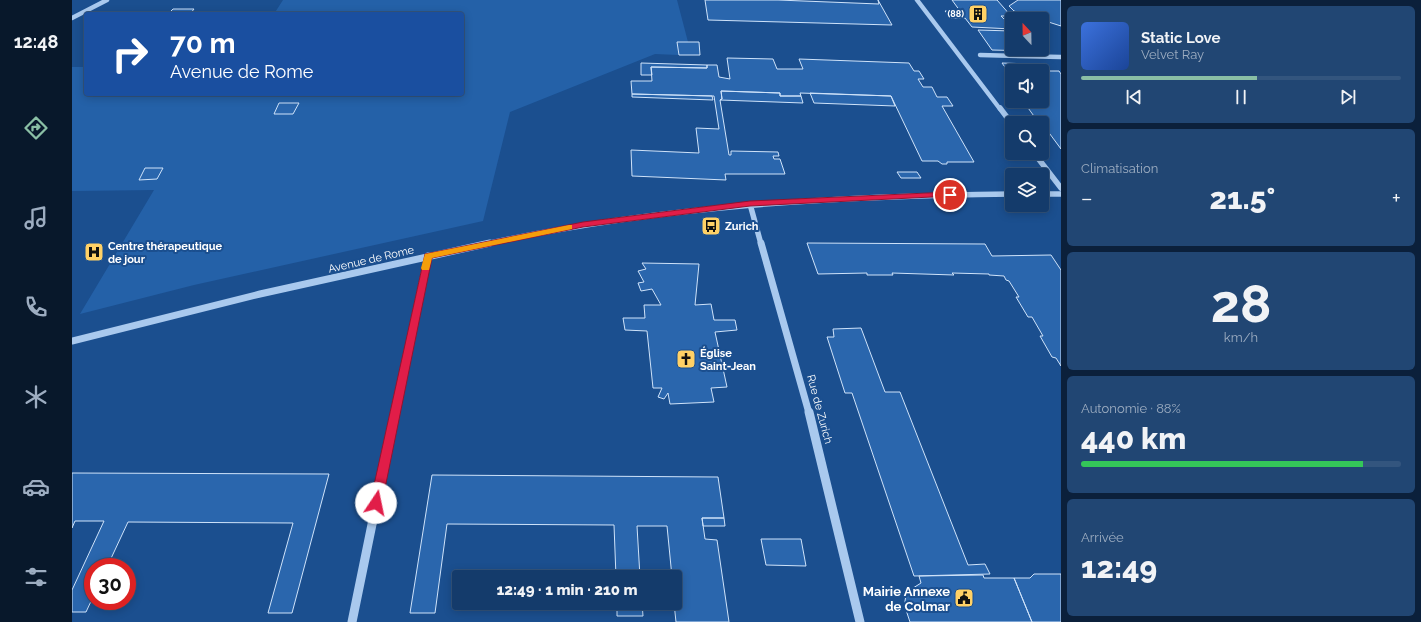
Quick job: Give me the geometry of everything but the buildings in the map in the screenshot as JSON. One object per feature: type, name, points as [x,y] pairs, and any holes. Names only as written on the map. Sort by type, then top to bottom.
[{"type":"street","points":[[72,18],[107,0]]},
{"type":"street","points":[[917,0],[1006,116]]},
{"type":"street","points":[[980,55],[1061,56]]},
{"type":"street","points":[[1039,160],[1061,188]]},
{"type":"street","name":"Avenue de Rome","points":[[72,340],[260,294],[428,256],[583,225],[750,204],[918,195],[1005,194]]},
{"type":"street","points":[[1049,194],[1061,194]]},
{"type":"street","name":"Rue de Zurich","points":[[750,204],[816,438],[860,622]]},
{"type":"street","points":[[352,622],[386,452],[428,256]]},
{"type":"shaded area","points":[[283,0],[677,0],[688,42],[677,42],[679,55],[655,54],[510,112],[483,221],[194,285],[80,314],[154,190],[72,191],[72,67],[84,67],[84,96],[464,96],[464,12],[275,12]]},
{"type":"slow traffic","points":[[426,268],[428,256],[569,227]]},
{"type":"place","name":"(88)","points":[[978,14]]},
{"type":"place","name":"Zurich","points":[[711,226]]},
{"type":"place","name":"Centre thérapeutique de jour","points":[[94,252]]},
{"type":"place","name":"Église Saint-Jean","points":[[686,359]]},
{"type":"place","name":"Mairie Annexe de Colmar","points":[[964,598]]},
{"type":"route","points":[[376,503],[428,256],[583,225],[750,204],[918,195],[950,195]]}]
